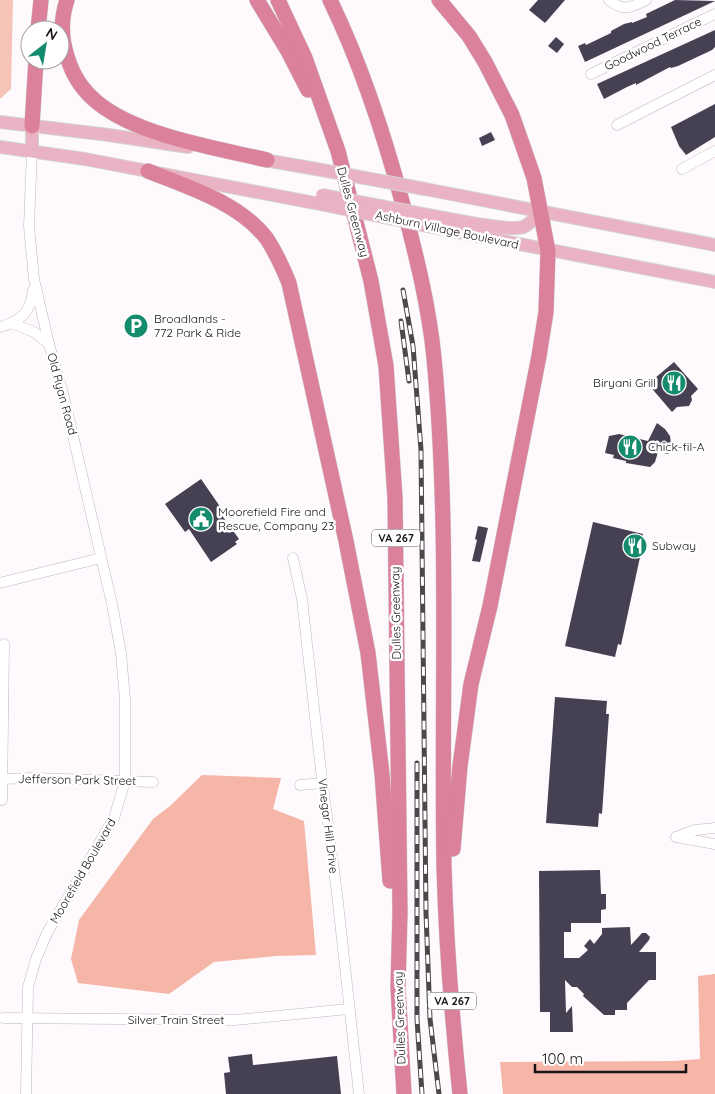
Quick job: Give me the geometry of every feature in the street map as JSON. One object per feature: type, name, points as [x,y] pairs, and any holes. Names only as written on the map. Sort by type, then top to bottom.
[{"type":"highway","points":[[39,20],[41,0]]},
{"type":"highway","points":[[67,0],[62,23],[64,48],[69,64],[77,79],[96,102],[125,119],[146,128],[267,160]]},
{"type":"highway","points":[[257,0],[288,51],[338,151]]},
{"type":"highway","name":"Dulles Greenway","points":[[278,0],[305,58],[338,151],[362,242],[386,366],[395,498],[400,912],[398,987],[404,1094]]},
{"type":"highway","name":"VA 267","points":[[330,0],[372,99],[387,146],[412,237],[434,357],[443,496],[446,908],[460,1094]]},
{"type":"highway","points":[[439,0],[469,36],[500,88],[512,115],[531,170],[548,251],[546,312],[540,356],[490,606],[471,684],[460,766],[451,873],[446,908]]},
{"type":"highway","points":[[32,126],[35,70]]},
{"type":"highway","points":[[148,171],[204,193],[226,205],[250,222],[266,238],[290,283],[346,541],[368,654],[382,774],[398,987]]},
{"type":"main road","points":[[0,122],[109,135],[267,160],[715,245]]},
{"type":"main road","name":"Old Ryan Road","points":[[32,126],[32,151]]},
{"type":"main road","name":"Ashburn Village Boulevard","points":[[0,148],[86,159],[236,187],[323,200],[437,228],[715,282]]},
{"type":"main road","points":[[323,200],[509,228],[524,227],[540,211]]},
{"type":"street","points":[[609,0],[616,6],[628,8],[646,0]]},
{"type":"street","name":"Goodwood Terrace","points":[[591,74],[715,14]]},
{"type":"street","points":[[617,125],[715,75]]},
{"type":"street","points":[[682,169],[715,150]]},
{"type":"street","name":"Old Ryan Road","points":[[32,151],[29,226],[34,279],[49,344],[64,396],[101,558]]},
{"type":"street","points":[[0,326],[11,323],[22,316],[31,304],[34,279]]},
{"type":"street","points":[[11,323],[34,332],[49,344]]},
{"type":"street","points":[[0,583],[101,558]]},
{"type":"street","name":"Moorefield Boulevard","points":[[26,1094],[28,987],[36,959],[47,933],[114,818],[124,781],[124,678],[112,604],[101,558]]},
{"type":"street","name":"Vinegar Hill Drive","points":[[293,558],[302,599],[359,1094]]},
{"type":"street","points":[[2,800],[4,644]]},
{"type":"street","name":"Jefferson Park Street","points":[[1,779],[34,778],[153,782]]},
{"type":"street","points":[[300,785],[322,783]]},
{"type":"street","points":[[715,828],[695,830],[676,837],[715,844]]},
{"type":"street","name":"Silver Train Street","points":[[3,1018],[235,1020],[349,1009]]},
{"type":"shaded area","points":[[0,0],[13,0],[11,89],[0,99]]},
{"type":"shaded area","points":[[202,775],[281,778],[273,809],[304,821],[316,955],[276,956],[214,962],[169,994],[78,983],[71,959],[79,920],[153,819],[170,806]]},
{"type":"shaded area","points":[[715,974],[715,1094],[503,1094],[500,1062],[675,1061],[700,1059],[698,976]]},
{"type":"building","points":[[538,0],[565,0],[545,23],[529,10]]},
{"type":"building","points":[[675,0],[715,1],[585,62],[578,46],[585,43],[586,45],[611,33],[611,31],[624,24],[647,17],[646,14]]},
{"type":"building","points":[[715,30],[715,47],[712,50],[678,66],[670,67],[604,99],[597,84]]},
{"type":"building","points":[[556,37],[564,44],[557,53],[548,46]]},
{"type":"building","points":[[715,104],[715,137],[686,155],[679,146],[671,127]]},
{"type":"building","points":[[491,132],[495,140],[482,146],[479,138]]},
{"type":"building","points":[[674,362],[698,389],[691,396],[692,400],[689,406],[677,407],[672,412],[648,384]]},
{"type":"building","name":"Chick-fil-A","points":[[657,423],[670,436],[671,444],[669,454],[658,452],[655,462],[650,467],[626,463],[626,461],[613,458],[614,455],[605,453],[609,436],[619,434],[648,441]]},
{"type":"building","name":"Moorefield Fire and Rescue, Company 23","points":[[201,479],[221,508],[218,510],[239,539],[235,542],[237,544],[211,562],[189,529],[185,532],[165,504]]},
{"type":"building","points":[[593,522],[643,534],[640,547],[642,548],[621,645],[618,644],[615,657],[565,646]]},
{"type":"building","points":[[478,526],[488,528],[480,562],[472,561]]},
{"type":"building","points":[[555,697],[607,701],[606,714],[609,714],[602,814],[599,813],[598,827],[546,823]]},
{"type":"building","points":[[600,870],[601,894],[606,894],[606,909],[601,910],[601,923],[571,923],[571,932],[564,932],[564,958],[579,958],[588,950],[584,946],[590,939],[594,944],[602,934],[602,928],[630,927],[631,945],[642,933],[646,933],[650,937],[639,952],[656,952],[656,980],[649,980],[627,1003],[627,1010],[615,1010],[615,1015],[604,1015],[583,996],[584,994],[577,987],[572,987],[565,980],[566,1013],[572,1006],[573,1032],[550,1032],[550,1012],[540,1012],[539,871]]},
{"type":"building","points":[[252,1054],[253,1065],[337,1056],[341,1094],[226,1094],[224,1073],[230,1072],[228,1057]]},
{"type":"railway","points":[[403,290],[413,346],[421,450],[426,913],[430,1019],[439,1094]]},
{"type":"railway","points":[[401,321],[409,381]]},
{"type":"railway","points":[[417,763],[417,1019],[422,1094]]},
{"type":"place","name":"Broadlands - 772 Park & Ride","points":[[136,326]]},
{"type":"place","name":"Biryani Grill","points":[[674,383]]},
{"type":"place","name":"Chick-fil-A","points":[[630,447]]},
{"type":"place","name":"Moorefield Fire and Rescue, Company 23","points":[[201,519]]},
{"type":"place","name":"Subway","points":[[635,546]]}]
